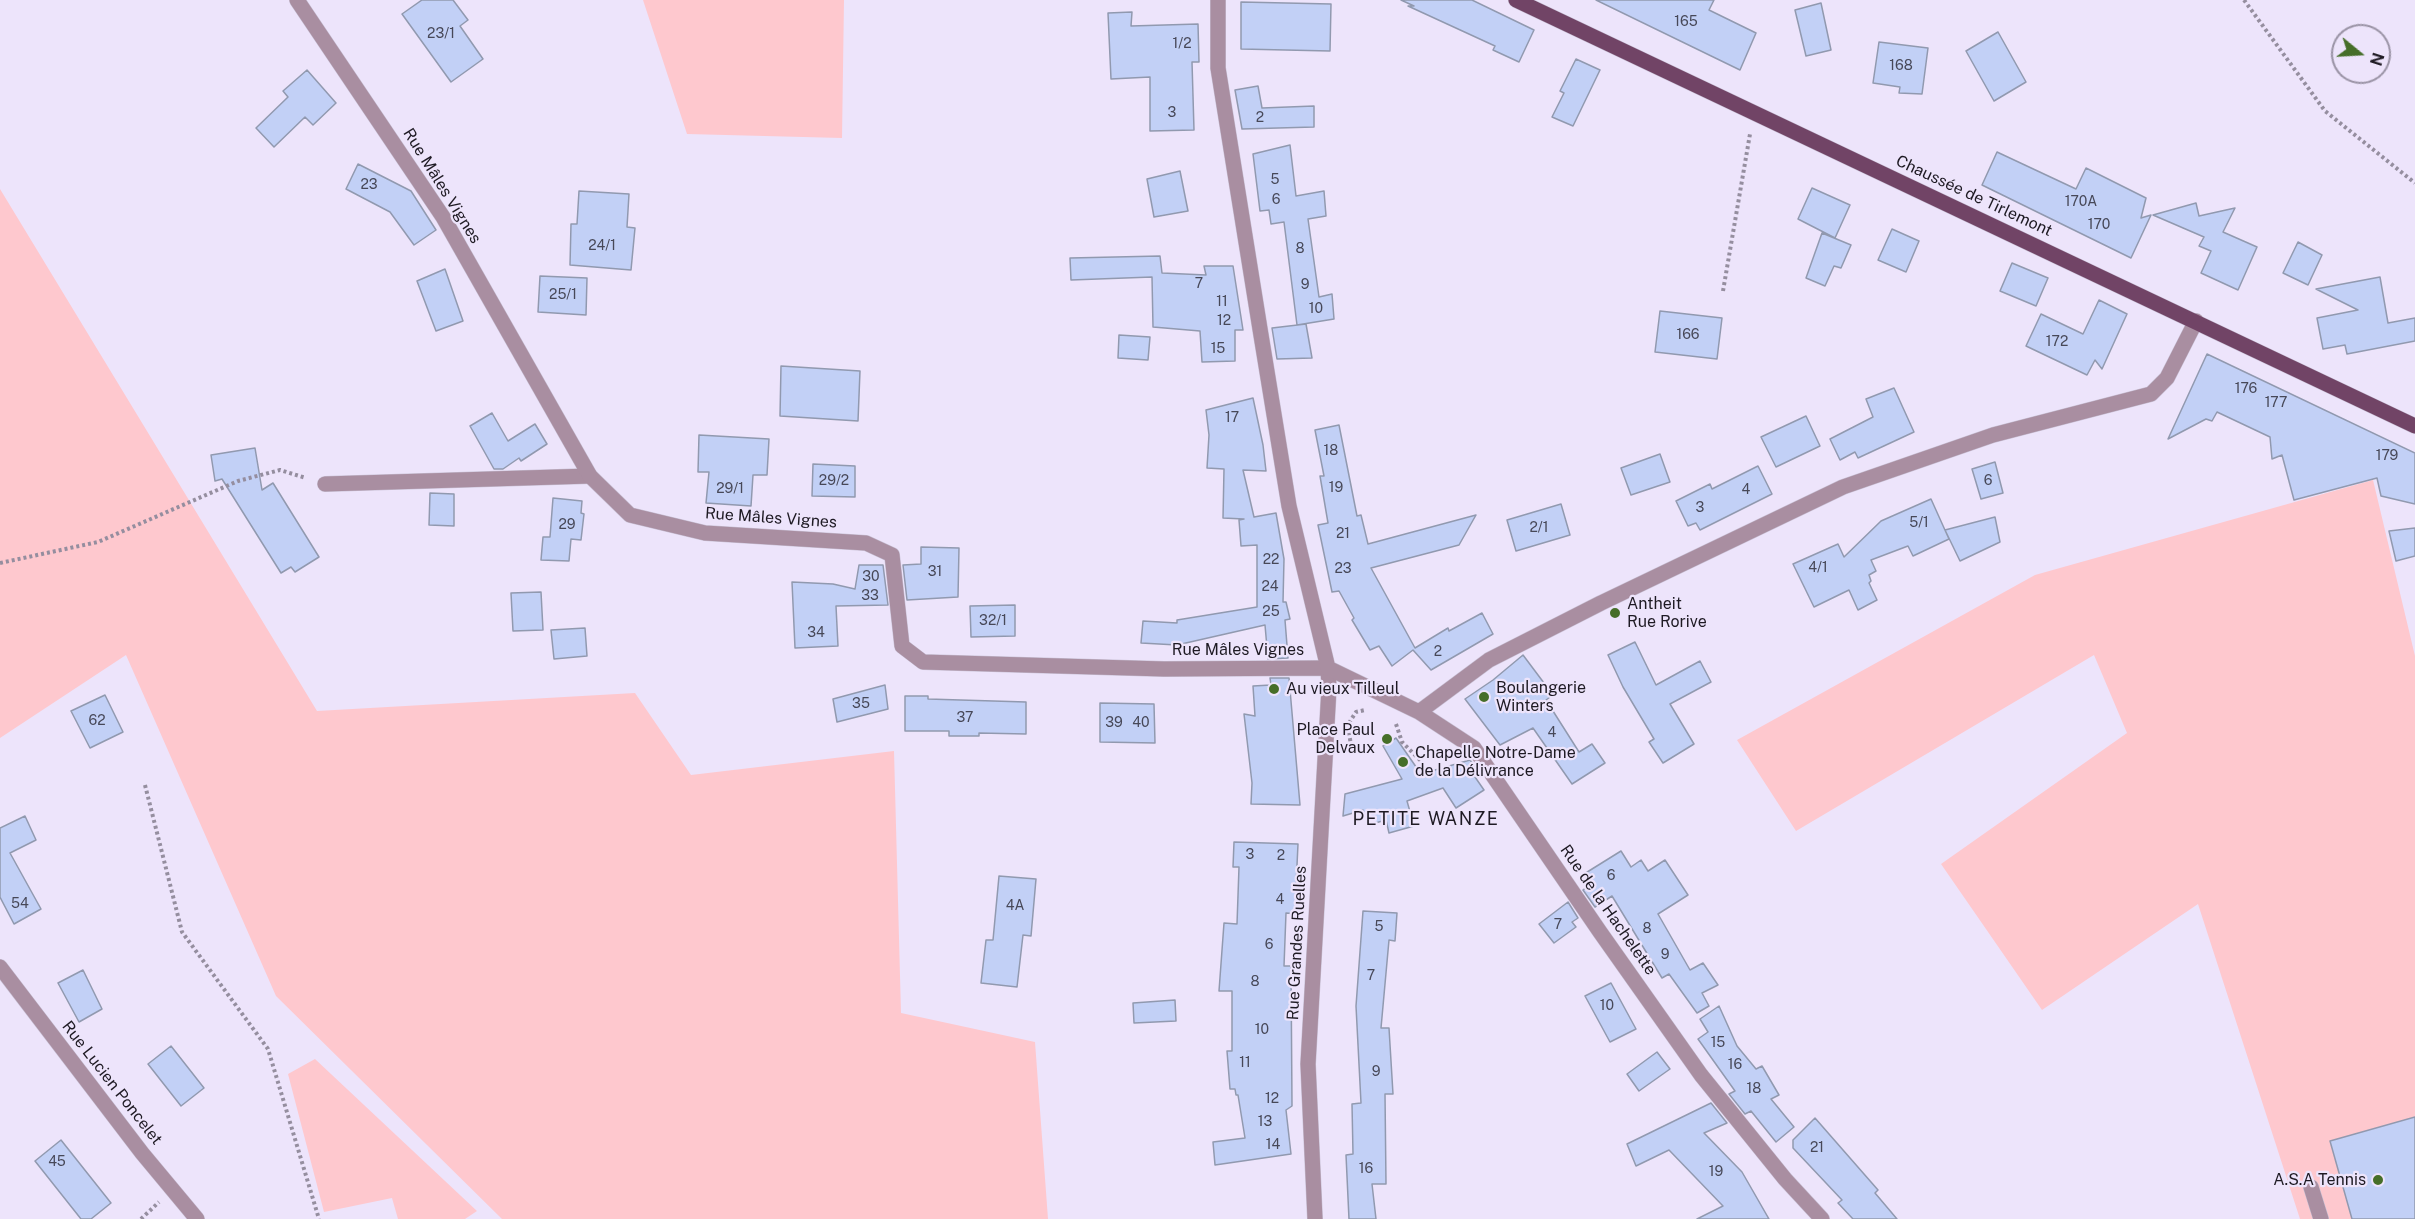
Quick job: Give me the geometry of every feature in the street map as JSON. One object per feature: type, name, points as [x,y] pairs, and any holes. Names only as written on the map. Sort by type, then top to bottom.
[{"type":"main road","name":"Chaussée de Tirlemont","points":[[1516,0],[2415,426]]},
{"type":"street","name":"Rue Mâles Vignes","points":[[297,0],[443,217],[591,476],[630,515],[705,533],[866,543],[892,555],[902,646],[923,662],[1164,669],[1328,668]]},
{"type":"street","name":"Rue Grandes Ruelles","points":[[1218,0],[1218,68],[1289,506],[1328,668],[1329,688],[1308,1064],[1315,1219]]},
{"type":"street","points":[[1419,712],[1489,660],[1601,603],[1843,487],[1993,435],[2151,394],[2167,378],[2196,321]]},
{"type":"street","points":[[325,484],[591,476]]},
{"type":"street","name":"Rue de la Hachelette","points":[[1328,668],[1419,712],[1474,748],[1701,1075],[1785,1179],[1822,1219]]},
{"type":"street","name":"Rue Lucien Poncelet","points":[[0,967],[142,1153],[197,1219]]},
{"type":"street","points":[[2311,1186],[2320,1219]]},
{"type":"path","points":[[2244,0],[2325,111],[2415,183]]},
{"type":"path","points":[[1723,291],[1754,112]]},
{"type":"path","points":[[0,563],[98,542],[238,481],[280,470],[325,484]]},
{"type":"path","points":[[1324,766],[1341,764],[1351,745],[1348,724],[1356,712],[1365,710],[1373,712]]},
{"type":"path","points":[[1389,718],[1395,723],[1402,742],[1423,764]]},
{"type":"path","points":[[146,785],[182,932],[268,1049],[319,1219]]},
{"type":"shaded area","points":[[643,0],[844,0],[842,138],[687,134]]},
{"type":"shaded area","points":[[0,189],[317,711],[635,693],[691,775],[894,751],[901,1013],[1035,1042],[1048,1219],[502,1219],[276,996],[126,655],[0,738]]},
{"type":"shaded area","points":[[2373,480],[2415,656],[2415,1219],[2300,1219],[2198,904],[2042,1010],[1941,864],[2127,733],[2094,655],[1796,831],[1737,740],[2035,575]]},
{"type":"shaded area","points":[[315,1059],[477,1211],[465,1219],[398,1219],[392,1198],[324,1212],[288,1074]]},
{"type":"building","points":[[422,0],[453,0],[468,20],[460,26],[483,59],[451,82],[402,14]]},
{"type":"building","points":[[1401,0],[1472,0],[1534,30],[1519,62],[1493,50],[1495,46],[1408,6],[1414,6]]},
{"type":"building","points":[[1596,0],[1714,0],[1709,10],[1756,33],[1740,70]]},
{"type":"building","points":[[1241,2],[1331,4],[1330,51],[1241,49]]},
{"type":"building","points":[[1821,3],[1831,50],[1806,56],[1795,10]]},
{"type":"building","points":[[1132,12],[1131,26],[1198,24],[1199,62],[1192,62],[1194,130],[1150,131],[1150,77],[1111,79],[1108,13]]},
{"type":"building","points":[[1998,32],[2026,82],[1994,101],[1966,51]]},
{"type":"building","points":[[1879,42],[1928,48],[1922,94],[1899,93],[1900,87],[1873,83]]},
{"type":"building","points":[[1576,59],[1600,70],[1573,126],[1552,117],[1564,93],[1560,91]]},
{"type":"building","points":[[307,70],[336,103],[313,125],[305,117],[274,147],[256,128],[288,97],[283,91]]},
{"type":"building","points":[[1258,86],[1262,108],[1314,106],[1314,127],[1242,129],[1235,90]]},
{"type":"building","points":[[1290,145],[1296,196],[1324,191],[1326,216],[1308,219],[1319,297],[1332,294],[1334,319],[1297,325],[1284,222],[1271,224],[1269,210],[1260,211],[1253,154]]},
{"type":"building","points":[[1997,152],[2076,189],[2086,168],[2146,198],[2141,218],[2151,215],[2131,258],[1982,185]]},
{"type":"building","points":[[358,164],[411,191],[436,230],[414,245],[390,212],[346,189]]},
{"type":"building","points":[[1180,171],[1188,211],[1154,217],[1147,179]]},
{"type":"building","points":[[1812,188],[1850,205],[1835,238],[1798,219]]},
{"type":"building","points":[[579,191],[629,194],[627,227],[635,228],[631,270],[570,265],[571,224],[577,224]]},
{"type":"building","points":[[2196,203],[2199,216],[2235,208],[2223,232],[2257,247],[2238,290],[2201,273],[2211,251],[2199,246],[2204,237],[2153,215]]},
{"type":"building","points":[[1892,229],[1919,241],[1906,272],[1878,260]]},
{"type":"building","points":[[1822,233],[1851,245],[1841,268],[1834,266],[1825,286],[1806,278]]},
{"type":"building","points":[[2298,242],[2322,255],[2308,285],[2283,273]]},
{"type":"building","points":[[1160,256],[1162,273],[1206,275],[1204,266],[1233,266],[1243,330],[1235,330],[1235,361],[1202,362],[1200,331],[1153,327],[1152,277],[1071,280],[1070,258]]},
{"type":"building","points":[[2012,263],[2048,278],[2036,306],[2000,291]]},
{"type":"building","points":[[445,269],[463,321],[436,331],[417,281]]},
{"type":"building","points":[[540,276],[587,278],[586,315],[538,312]]},
{"type":"building","points":[[2380,277],[2388,323],[2415,318],[2415,341],[2347,354],[2345,345],[2323,349],[2317,318],[2358,310],[2316,289]]},
{"type":"building","points":[[2099,300],[2127,314],[2102,369],[2095,360],[2087,375],[2026,346],[2041,314],[2083,334]]},
{"type":"building","points":[[1660,311],[1722,318],[1717,359],[1655,352]]},
{"type":"building","points":[[1306,324],[1312,358],[1277,359],[1272,328]]},
{"type":"building","points":[[1119,335],[1150,337],[1148,360],[1118,358]]},
{"type":"building","points":[[2207,354],[2415,453],[2415,504],[2381,496],[2377,478],[2294,500],[2282,455],[2272,459],[2270,437],[2217,412],[2212,421],[2206,419],[2168,439]]},
{"type":"building","points":[[781,366],[860,371],[858,421],[780,416]]},
{"type":"building","points":[[1894,388],[1914,432],[1858,458],[1855,452],[1840,460],[1830,439],[1873,417],[1866,399]]},
{"type":"building","points":[[1253,398],[1266,471],[1243,470],[1254,517],[1276,513],[1284,559],[1283,602],[1286,602],[1290,619],[1285,620],[1288,658],[1268,659],[1265,625],[1177,645],[1141,643],[1143,621],[1177,623],[1177,620],[1257,607],[1257,545],[1241,546],[1239,520],[1244,519],[1223,518],[1224,469],[1207,468],[1209,435],[1206,410]]},
{"type":"building","points":[[492,413],[508,441],[535,424],[547,444],[521,461],[519,458],[503,469],[494,469],[470,426]]},
{"type":"building","points":[[1806,416],[1820,446],[1776,467],[1761,437]]},
{"type":"building","points":[[1339,425],[1357,516],[1361,515],[1368,544],[1476,515],[1459,545],[1371,568],[1415,648],[1448,628],[1449,631],[1482,613],[1493,634],[1431,670],[1413,650],[1392,666],[1379,646],[1370,650],[1352,620],[1354,618],[1339,591],[1332,592],[1318,525],[1328,523],[1320,476],[1324,476],[1315,430]]},
{"type":"building","points":[[699,435],[769,439],[767,475],[753,475],[751,506],[706,503],[709,472],[698,472]]},
{"type":"building","points":[[255,448],[262,490],[273,483],[319,557],[295,572],[291,567],[281,573],[222,479],[215,481],[211,455]]},
{"type":"building","points":[[1660,454],[1670,482],[1631,495],[1621,468]]},
{"type":"building","points":[[1995,462],[2003,493],[1981,499],[1972,469]]},
{"type":"building","points":[[813,464],[855,466],[855,497],[812,496]]},
{"type":"building","points":[[1758,466],[1772,494],[1700,530],[1696,523],[1688,526],[1676,501],[1710,484],[1712,489]]},
{"type":"building","points":[[430,493],[454,494],[454,526],[429,525]]},
{"type":"building","points":[[553,498],[582,501],[581,513],[584,514],[581,540],[571,539],[569,561],[541,560],[543,537],[550,537]]},
{"type":"building","points":[[1931,499],[1949,539],[1913,556],[1908,546],[1871,560],[1876,571],[1869,575],[1871,581],[1869,583],[1877,600],[1858,610],[1849,590],[1814,607],[1793,564],[1838,544],[1844,557],[1881,521]]},
{"type":"building","points":[[1561,504],[1570,535],[1516,551],[1507,520]]},
{"type":"building","points":[[1995,517],[2000,542],[1960,561],[1945,530]]},
{"type":"building","points":[[2415,528],[2415,556],[2396,561],[2389,531]]},
{"type":"building","points":[[921,547],[959,548],[958,597],[907,600],[903,565],[921,564]]},
{"type":"building","points":[[859,565],[883,565],[888,605],[836,606],[838,646],[795,648],[792,582],[833,584],[855,589]]},
{"type":"building","points":[[541,592],[543,630],[513,631],[511,593]]},
{"type":"building","points":[[1015,605],[1015,636],[971,637],[970,606]]},
{"type":"building","points":[[585,628],[587,656],[554,659],[551,630]]},
{"type":"building","points":[[1635,642],[1656,685],[1700,661],[1711,682],[1670,704],[1694,744],[1663,763],[1649,742],[1654,739],[1623,687],[1608,655]]},
{"type":"building","points":[[1523,655],[1553,695],[1546,700],[1579,752],[1592,744],[1605,763],[1572,784],[1533,728],[1500,745],[1465,699]]},
{"type":"building","points":[[1270,678],[1289,678],[1300,805],[1251,804],[1252,783],[1244,714],[1255,716],[1253,686],[1271,685]]},
{"type":"building","points":[[885,685],[888,709],[837,722],[833,699]]},
{"type":"building","points":[[105,695],[123,732],[90,748],[71,711]]},
{"type":"building","points":[[905,696],[928,696],[928,699],[1026,702],[1026,734],[979,733],[979,736],[949,736],[949,731],[905,731]]},
{"type":"building","points":[[1100,703],[1154,704],[1155,743],[1100,742]]},
{"type":"building","points":[[1396,738],[1421,774],[1470,760],[1481,775],[1475,777],[1484,790],[1456,808],[1443,788],[1407,801],[1414,826],[1389,833],[1386,820],[1368,825],[1363,810],[1343,816],[1345,794],[1402,779],[1383,746]]},
{"type":"building","points":[[25,816],[36,840],[10,853],[41,909],[14,924],[0,897],[0,828]]},
{"type":"building","points":[[1234,842],[1298,844],[1296,886],[1299,886],[1298,914],[1286,913],[1284,966],[1291,966],[1292,1106],[1286,1110],[1291,1154],[1215,1165],[1213,1142],[1245,1138],[1238,1095],[1235,1089],[1230,1089],[1227,1051],[1232,1051],[1232,991],[1219,991],[1224,923],[1237,924],[1239,867],[1233,867]]},
{"type":"building","points":[[1621,851],[1631,867],[1641,860],[1648,871],[1665,860],[1688,895],[1658,914],[1690,970],[1703,963],[1718,985],[1702,993],[1709,1006],[1697,1013],[1669,974],[1662,978],[1612,896],[1595,907],[1583,890],[1591,885],[1584,874]]},
{"type":"building","points":[[999,876],[1036,879],[1031,936],[1023,935],[1017,987],[981,983],[986,940],[993,940]]},
{"type":"building","points":[[1568,902],[1578,918],[1572,922],[1576,927],[1554,943],[1539,924]]},
{"type":"building","points":[[1363,911],[1397,913],[1395,941],[1389,940],[1381,1028],[1389,1028],[1393,1094],[1385,1094],[1386,1184],[1372,1184],[1376,1219],[1349,1219],[1346,1155],[1353,1154],[1352,1104],[1361,1103],[1356,1006]]},
{"type":"building","points":[[83,970],[102,1009],[79,1022],[58,983]]},
{"type":"building","points":[[1611,983],[1636,1029],[1610,1042],[1585,996]]},
{"type":"building","points":[[1175,1000],[1176,1021],[1134,1023],[1133,1003]]},
{"type":"building","points":[[1719,1006],[1737,1046],[1756,1069],[1762,1066],[1779,1095],[1771,1099],[1794,1127],[1776,1142],[1751,1111],[1745,1114],[1729,1094],[1735,1091],[1698,1039],[1708,1032],[1700,1019]]},
{"type":"building","points":[[171,1046],[204,1088],[181,1106],[148,1064]]},
{"type":"building","points":[[1657,1052],[1670,1069],[1639,1091],[1627,1074]]},
{"type":"building","points":[[1711,1103],[1727,1123],[1704,1133],[1742,1172],[1769,1219],[1697,1219],[1723,1206],[1669,1150],[1636,1166],[1627,1144]]},
{"type":"building","name":"A.S.A Tennis","points":[[2415,1117],[2415,1219],[2352,1219],[2330,1141]]},
{"type":"building","points":[[1815,1118],[1878,1190],[1875,1193],[1897,1219],[1853,1219],[1838,1203],[1842,1200],[1793,1148],[1793,1140]]},
{"type":"building","points":[[61,1140],[111,1203],[91,1219],[81,1219],[35,1161]]},
{"type":"place","name":"Antheit Rue Rorive","points":[[1615,613]]},
{"type":"place","name":"Au vieux Tilleul","points":[[1274,689]]},
{"type":"place","name":"Boulangerie Winters","points":[[1484,697]]},
{"type":"place","name":"Place Paul Delvaux","points":[[1387,739]]},
{"type":"place","name":"Chapelle Notre-Dame de la Délivrance","points":[[1403,762]]},
{"type":"place","name":"A.S.A Tennis","points":[[2378,1180]]},
{"type":"district","name":"PETITE WANZE","points":[[1426,819]]}]
